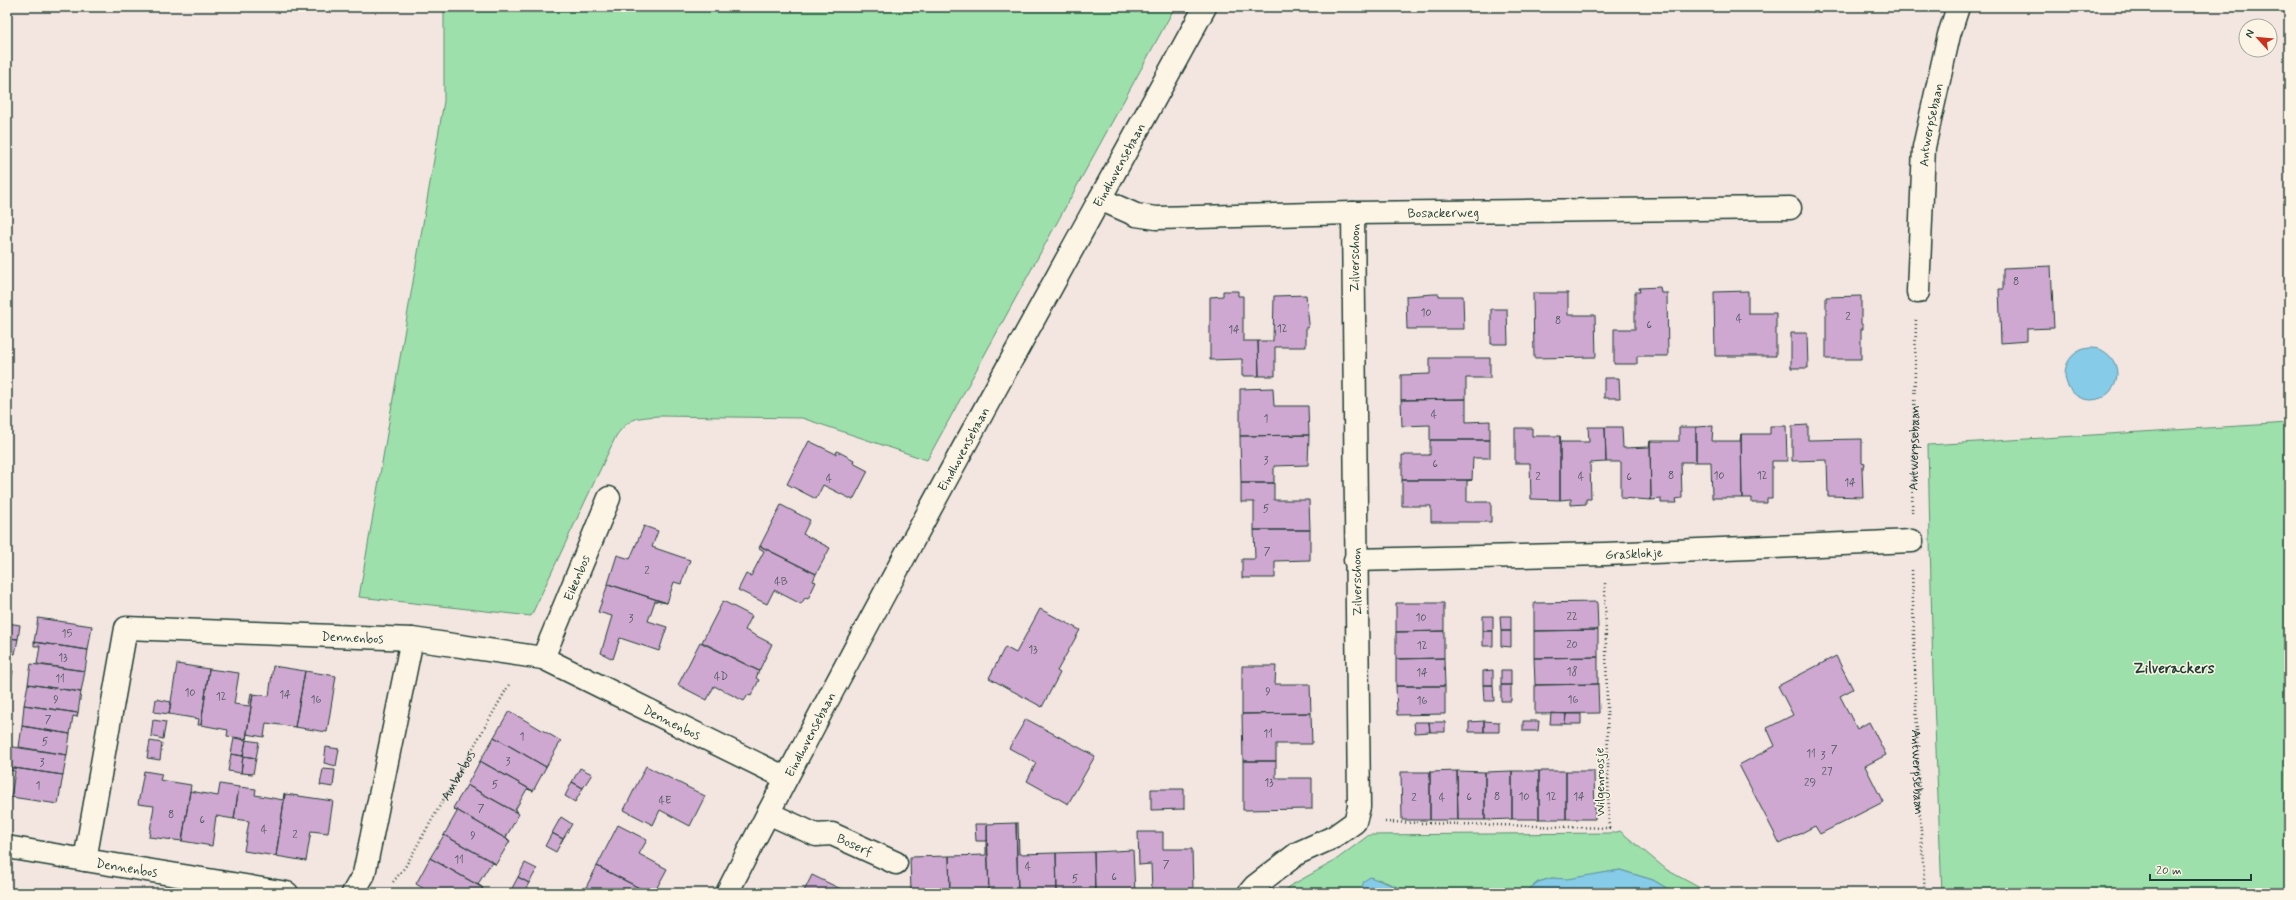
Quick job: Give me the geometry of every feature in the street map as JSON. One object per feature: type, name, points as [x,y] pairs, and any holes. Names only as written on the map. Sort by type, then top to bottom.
[{"type":"street","name":"Eindhovensebaan","points":[[727,893],[786,778],[1205,7]]},
{"type":"street","name":"Antwerpsebaan","points":[[1918,292],[1924,147],[1949,35],[1958,7]]},
{"type":"street","name":"Bosackerweg","points":[[1100,199],[1136,215],[1156,218],[1353,212],[1790,208]]},
{"type":"street","name":"Zilverschoon","points":[[1353,212],[1355,560],[1359,807],[1355,822]]},
{"type":"street","name":"Eikenbos","points":[[535,657],[609,498]]},
{"type":"street","name":"Grasklokje","points":[[1355,560],[1605,554],[1912,541]]},
{"type":"street","name":"Dennenbos","points":[[85,860],[126,628],[412,639],[535,657],[786,778]]},
{"type":"street","points":[[353,893],[364,874],[412,639]]},
{"type":"street","name":"Boserf","points":[[768,813],[816,835],[832,834],[896,863]]},
{"type":"street","points":[[1249,893],[1255,886],[1298,853],[1334,837],[1355,822]]},
{"type":"street","name":"Dennenbos","points":[[7,847],[287,893]]},
{"type":"path","name":"Antwerpsebaan","points":[[1918,292],[1912,541],[1919,793],[1925,893]]},
{"type":"path","name":"Wilgenroosje","points":[[1355,822],[1609,828],[1605,554]]},
{"type":"path","name":"Amberbos","points":[[388,888],[405,867],[535,657]]},
{"type":"green space","points":[[444,7],[1175,7],[927,460],[802,418],[659,416],[639,418],[625,425],[616,436],[531,616],[359,597],[444,101]]},
{"type":"green space","points":[[2289,423],[2289,893],[1942,893],[1933,677],[1928,445]]},
{"type":"green space","points":[[1620,831],[1667,870],[1709,893],[1675,893],[1653,880],[1620,870],[1567,880],[1552,878],[1538,882],[1526,892],[1517,893],[1503,890],[1489,893],[1412,893],[1378,879],[1365,891],[1369,893],[1284,893],[1288,887],[1333,862],[1369,835],[1613,833]]},
{"type":"water","points":[[2086,348],[2096,348],[2105,352],[2113,360],[2117,369],[2117,379],[2113,388],[2105,396],[2096,400],[2086,400],[2077,396],[2069,388],[2065,379],[2065,369],[2069,360],[2077,352]]},
{"type":"water","points":[[1620,870],[1653,880],[1675,893],[1517,893],[1526,892],[1538,882],[1552,878],[1567,879]]},
{"type":"water","points":[[1370,877],[1412,893],[1369,893],[1362,887],[1364,881]]},
{"type":"building","points":[[2051,266],[2054,328],[2027,329],[2027,341],[2001,343],[1999,289],[2003,289],[2003,268]]},
{"type":"building","points":[[1660,287],[1661,293],[1667,293],[1668,356],[1637,356],[1637,364],[1614,364],[1614,329],[1635,329],[1635,292],[1640,292],[1639,288]]},
{"type":"building","points":[[1223,291],[1238,291],[1238,296],[1243,296],[1243,341],[1258,341],[1259,376],[1242,376],[1242,359],[1210,360],[1210,297],[1223,296]]},
{"type":"building","points":[[1748,291],[1748,313],[1776,313],[1776,356],[1715,356],[1714,292]]},
{"type":"building","points":[[1533,293],[1568,293],[1568,315],[1595,315],[1596,357],[1534,358]]},
{"type":"building","points":[[1439,294],[1439,296],[1463,296],[1464,329],[1407,329],[1406,296]]},
{"type":"building","points":[[1306,295],[1309,324],[1308,328],[1306,328],[1306,347],[1275,347],[1275,376],[1259,376],[1258,341],[1273,341],[1274,296]]},
{"type":"building","points":[[1861,296],[1861,324],[1863,325],[1863,329],[1861,329],[1861,359],[1826,359],[1826,297]]},
{"type":"building","points":[[1491,309],[1507,309],[1508,344],[1491,344]]},
{"type":"building","points":[[1791,333],[1807,333],[1808,368],[1791,368]]},
{"type":"building","points":[[1430,358],[1490,358],[1490,378],[1466,378],[1466,399],[1401,400],[1401,375],[1430,374]]},
{"type":"building","points":[[1604,378],[1619,378],[1620,398],[1604,398]]},
{"type":"building","points":[[1273,388],[1274,406],[1308,406],[1309,435],[1240,436],[1240,389]]},
{"type":"building","points":[[1466,399],[1466,422],[1490,421],[1490,440],[1430,440],[1430,425],[1402,426],[1401,400]]},
{"type":"building","points":[[1808,425],[1808,440],[1862,439],[1862,463],[1865,464],[1864,468],[1862,468],[1863,497],[1828,496],[1827,460],[1792,461],[1792,426]]},
{"type":"building","points":[[1713,426],[1712,441],[1740,441],[1741,434],[1742,498],[1712,498],[1711,462],[1696,462],[1696,427]]},
{"type":"building","points":[[1770,426],[1786,426],[1787,461],[1772,461],[1772,498],[1767,498],[1767,503],[1752,503],[1752,498],[1742,498],[1741,434],[1770,434]]},
{"type":"building","points":[[1588,427],[1605,427],[1606,462],[1590,463],[1591,499],[1586,499],[1586,504],[1571,505],[1571,499],[1560,500],[1560,436],[1561,442],[1589,442]]},
{"type":"building","points":[[1605,427],[1622,427],[1623,448],[1649,447],[1650,441],[1651,500],[1621,498],[1621,462],[1606,462]]},
{"type":"building","points":[[1679,427],[1696,427],[1696,462],[1681,462],[1682,498],[1676,499],[1677,503],[1661,503],[1661,499],[1651,500],[1650,441],[1679,441]]},
{"type":"building","points":[[1515,428],[1532,428],[1532,436],[1560,436],[1560,500],[1531,499],[1530,463],[1515,463]]},
{"type":"building","points":[[1309,435],[1308,465],[1274,466],[1274,483],[1241,483],[1240,436]]},
{"type":"building","points":[[1430,440],[1490,440],[1490,458],[1473,458],[1472,480],[1402,480],[1402,455],[1430,455]]},
{"type":"building","points":[[809,441],[836,454],[837,451],[854,460],[853,463],[868,471],[853,500],[823,485],[816,499],[787,484]]},
{"type":"building","points":[[1402,480],[1472,480],[1467,481],[1467,502],[1491,502],[1491,522],[1431,522],[1431,506],[1402,506]]},
{"type":"building","points":[[1241,483],[1274,483],[1274,500],[1309,500],[1310,530],[1254,530],[1254,502],[1241,502]]},
{"type":"building","points":[[781,505],[810,520],[803,534],[830,548],[816,574],[760,546]]},
{"type":"building","points":[[644,526],[658,531],[652,547],[690,560],[681,584],[674,582],[667,603],[608,584],[617,555],[630,559]]},
{"type":"building","points":[[1254,530],[1310,530],[1310,560],[1275,561],[1275,578],[1242,578],[1242,559],[1255,559]]},
{"type":"building","points":[[760,546],[816,574],[813,581],[816,582],[808,599],[805,598],[801,604],[774,590],[767,604],[738,590],[746,574],[751,576],[764,551],[759,548]]},
{"type":"building","points":[[608,584],[667,603],[655,601],[648,621],[667,627],[659,651],[620,638],[613,659],[601,653],[612,616],[598,612]]},
{"type":"building","points":[[723,601],[752,616],[745,630],[772,644],[759,671],[702,642]]},
{"type":"building","points":[[1597,602],[1598,630],[1534,631],[1534,603]]},
{"type":"building","points":[[1396,603],[1444,603],[1444,631],[1396,632]]},
{"type":"building","points":[[1040,609],[1080,630],[1057,671],[1060,673],[1042,707],[989,678],[1005,647],[1016,653]]},
{"type":"building","points":[[1483,616],[1493,616],[1493,631],[1483,631]]},
{"type":"building","points":[[1500,616],[1511,616],[1511,631],[1501,631]]},
{"type":"building","points":[[38,618],[92,626],[88,650],[34,642]]},
{"type":"building","points":[[8,623],[20,625],[18,639],[7,638]]},
{"type":"building","points":[[1598,630],[1598,657],[1534,658],[1534,631]]},
{"type":"building","points":[[1444,631],[1444,658],[1396,659],[1396,632]]},
{"type":"building","points":[[1483,631],[1493,631],[1493,646],[1483,646]]},
{"type":"building","points":[[1501,631],[1511,631],[1511,647],[1501,646]]},
{"type":"building","points":[[7,638],[18,639],[15,654],[7,653]]},
{"type":"building","points":[[34,642],[88,650],[85,671],[37,664],[40,646],[34,646]]},
{"type":"building","points":[[700,642],[759,671],[756,678],[759,680],[751,696],[748,695],[744,701],[714,686],[707,700],[678,685]]},
{"type":"building","points":[[1836,656],[1853,689],[1840,696],[1857,729],[1869,722],[1886,755],[1865,766],[1883,802],[1820,834],[1815,826],[1780,844],[1739,765],[1775,746],[1767,728],[1793,715],[1778,686]]},
{"type":"building","points":[[1598,657],[1598,684],[1535,685],[1534,658]]},
{"type":"building","points":[[1444,658],[1445,686],[1396,686],[1396,659]]},
{"type":"building","points":[[31,664],[85,671],[81,692],[28,684]]},
{"type":"building","points":[[177,664],[209,669],[201,725],[198,725],[199,719],[169,714]]},
{"type":"building","points":[[273,666],[305,671],[295,727],[266,723],[264,737],[247,734],[246,739],[253,694],[269,696]]},
{"type":"building","points":[[1242,666],[1276,666],[1275,684],[1310,684],[1311,713],[1242,714]]},
{"type":"building","points":[[209,669],[239,673],[234,704],[249,706],[251,693],[253,694],[246,739],[227,736],[228,730],[201,725]]},
{"type":"building","points":[[7,670],[13,671],[11,681],[7,681]]},
{"type":"building","points":[[1493,670],[1493,685],[1483,685],[1483,671]]},
{"type":"building","points":[[1501,670],[1511,670],[1511,685],[1501,685]]},
{"type":"building","points":[[305,671],[336,676],[327,732],[295,727]]},
{"type":"building","points":[[7,681],[11,681],[9,696],[7,696]]},
{"type":"building","points":[[28,684],[81,692],[78,713],[24,705]]},
{"type":"building","points":[[1598,684],[1599,713],[1535,714],[1535,685]]},
{"type":"building","points":[[1483,685],[1493,685],[1494,701],[1484,701]]},
{"type":"building","points":[[1501,685],[1511,685],[1511,701],[1501,701]]},
{"type":"building","points":[[1396,686],[1445,686],[1445,714],[1397,715]]},
{"type":"building","points":[[156,699],[171,702],[169,714],[154,712]]},
{"type":"building","points":[[24,705],[78,713],[77,717],[73,716],[70,734],[22,726]]},
{"type":"building","points":[[509,711],[561,741],[546,767],[494,737]]},
{"type":"building","points":[[1311,713],[1312,744],[1276,744],[1276,761],[1243,761],[1242,714]]},
{"type":"building","points":[[1551,713],[1566,714],[1565,724],[1550,724]]},
{"type":"building","points":[[1566,714],[1581,714],[1581,724],[1565,724]]},
{"type":"building","points":[[1026,719],[1095,756],[1068,804],[1027,781],[1036,763],[1009,748]]},
{"type":"building","points":[[153,720],[166,722],[163,739],[151,736]]},
{"type":"building","points":[[1484,721],[1484,732],[1469,732],[1469,722]]},
{"type":"building","points":[[1484,721],[1499,722],[1499,732],[1484,732]]},
{"type":"building","points":[[1523,721],[1539,721],[1538,731],[1523,731]]},
{"type":"building","points":[[1414,722],[1429,722],[1430,732],[1415,733]]},
{"type":"building","points":[[1429,722],[1445,722],[1445,732],[1430,732]]},
{"type":"building","points":[[22,726],[70,734],[67,755],[19,747]]},
{"type":"building","points":[[494,737],[546,767],[533,791],[480,761]]},
{"type":"building","points":[[234,738],[246,740],[243,756],[231,754]]},
{"type":"building","points":[[246,740],[259,742],[256,758],[243,756]]},
{"type":"building","points":[[150,741],[162,743],[160,760],[147,758]]},
{"type":"building","points":[[7,746],[67,755],[63,775],[7,767]]},
{"type":"building","points":[[326,747],[339,749],[336,766],[324,763]]},
{"type":"building","points":[[231,754],[243,756],[241,773],[228,771]]},
{"type":"building","points":[[243,756],[256,758],[253,774],[241,773]]},
{"type":"building","points":[[480,761],[533,791],[527,789],[515,810],[519,814],[467,785]]},
{"type":"building","points":[[1243,761],[1276,761],[1276,778],[1312,778],[1312,809],[1243,810]]},
{"type":"building","points":[[646,766],[705,796],[690,826],[660,810],[653,825],[624,810]]},
{"type":"building","points":[[7,767],[63,775],[58,804],[11,797],[15,771],[7,770]]},
{"type":"building","points":[[580,768],[592,774],[583,788],[572,782]]},
{"type":"building","points":[[323,769],[335,770],[333,787],[320,785]]},
{"type":"building","points":[[144,771],[162,774],[160,780],[191,785],[182,841],[149,837],[154,806],[138,804]]},
{"type":"building","points":[[1457,771],[1458,820],[1430,820],[1430,772]]},
{"type":"building","points":[[1457,771],[1485,772],[1485,820],[1458,820]]},
{"type":"building","points":[[1512,771],[1539,771],[1539,819],[1512,819]]},
{"type":"building","points":[[1512,771],[1512,819],[1485,820],[1485,772]]},
{"type":"building","points":[[1539,771],[1566,771],[1566,819],[1539,819]]},
{"type":"building","points":[[1566,771],[1594,771],[1595,819],[1566,819]]},
{"type":"building","points":[[1401,772],[1430,772],[1430,820],[1402,820]]},
{"type":"building","points":[[572,782],[583,788],[575,802],[565,796]]},
{"type":"building","points":[[220,784],[239,787],[234,819],[216,816],[212,846],[182,841],[190,791],[218,796]]},
{"type":"building","points":[[467,785],[519,814],[506,837],[510,841],[453,808]]},
{"type":"building","points":[[239,787],[256,789],[255,795],[283,800],[284,793],[285,794],[276,856],[244,851],[249,821],[234,819]]},
{"type":"building","points":[[1151,789],[1184,789],[1184,809],[1151,810]]},
{"type":"building","points":[[285,794],[333,801],[328,833],[311,831],[306,861],[276,856]]},
{"type":"building","points":[[453,808],[510,841],[496,864],[444,835],[457,812]]},
{"type":"building","points":[[561,817],[572,824],[563,839],[552,833]]},
{"type":"building","points":[[1016,823],[1018,893],[989,893],[987,824]]},
{"type":"building","points":[[1016,823],[1018,823],[1019,854],[1056,853],[1057,893],[1018,893]]},
{"type":"building","points":[[975,824],[987,824],[987,841],[976,841]]},
{"type":"building","points":[[618,825],[647,840],[639,854],[667,869],[654,893],[649,893],[597,866]]},
{"type":"building","points":[[1138,832],[1163,832],[1163,849],[1192,849],[1193,889],[1152,891],[1151,864],[1139,865]]},
{"type":"building","points":[[552,833],[563,839],[556,852],[545,846]]},
{"type":"building","points":[[444,835],[496,864],[491,863],[478,884],[483,888],[430,858]]},
{"type":"building","points":[[986,841],[989,893],[950,893],[949,856],[986,855]]},
{"type":"building","points":[[1133,850],[1135,893],[1095,893],[1094,852]]},
{"type":"building","points":[[1094,852],[1095,893],[1057,893],[1056,853]]},
{"type":"building","points":[[949,856],[950,893],[911,893],[910,857]]},
{"type":"building","points":[[430,858],[483,888],[480,893],[431,893],[416,884]]},
{"type":"building","points":[[525,863],[537,869],[529,883],[518,877]]},
{"type":"building","points":[[597,866],[649,893],[583,893]]},
{"type":"building","points":[[812,875],[849,893],[803,893]]},
{"type":"building","points":[[518,877],[529,883],[523,893],[512,893],[510,892]]},
{"type":"district","name":"Zilverackers","points":[[2174,668]]}]
